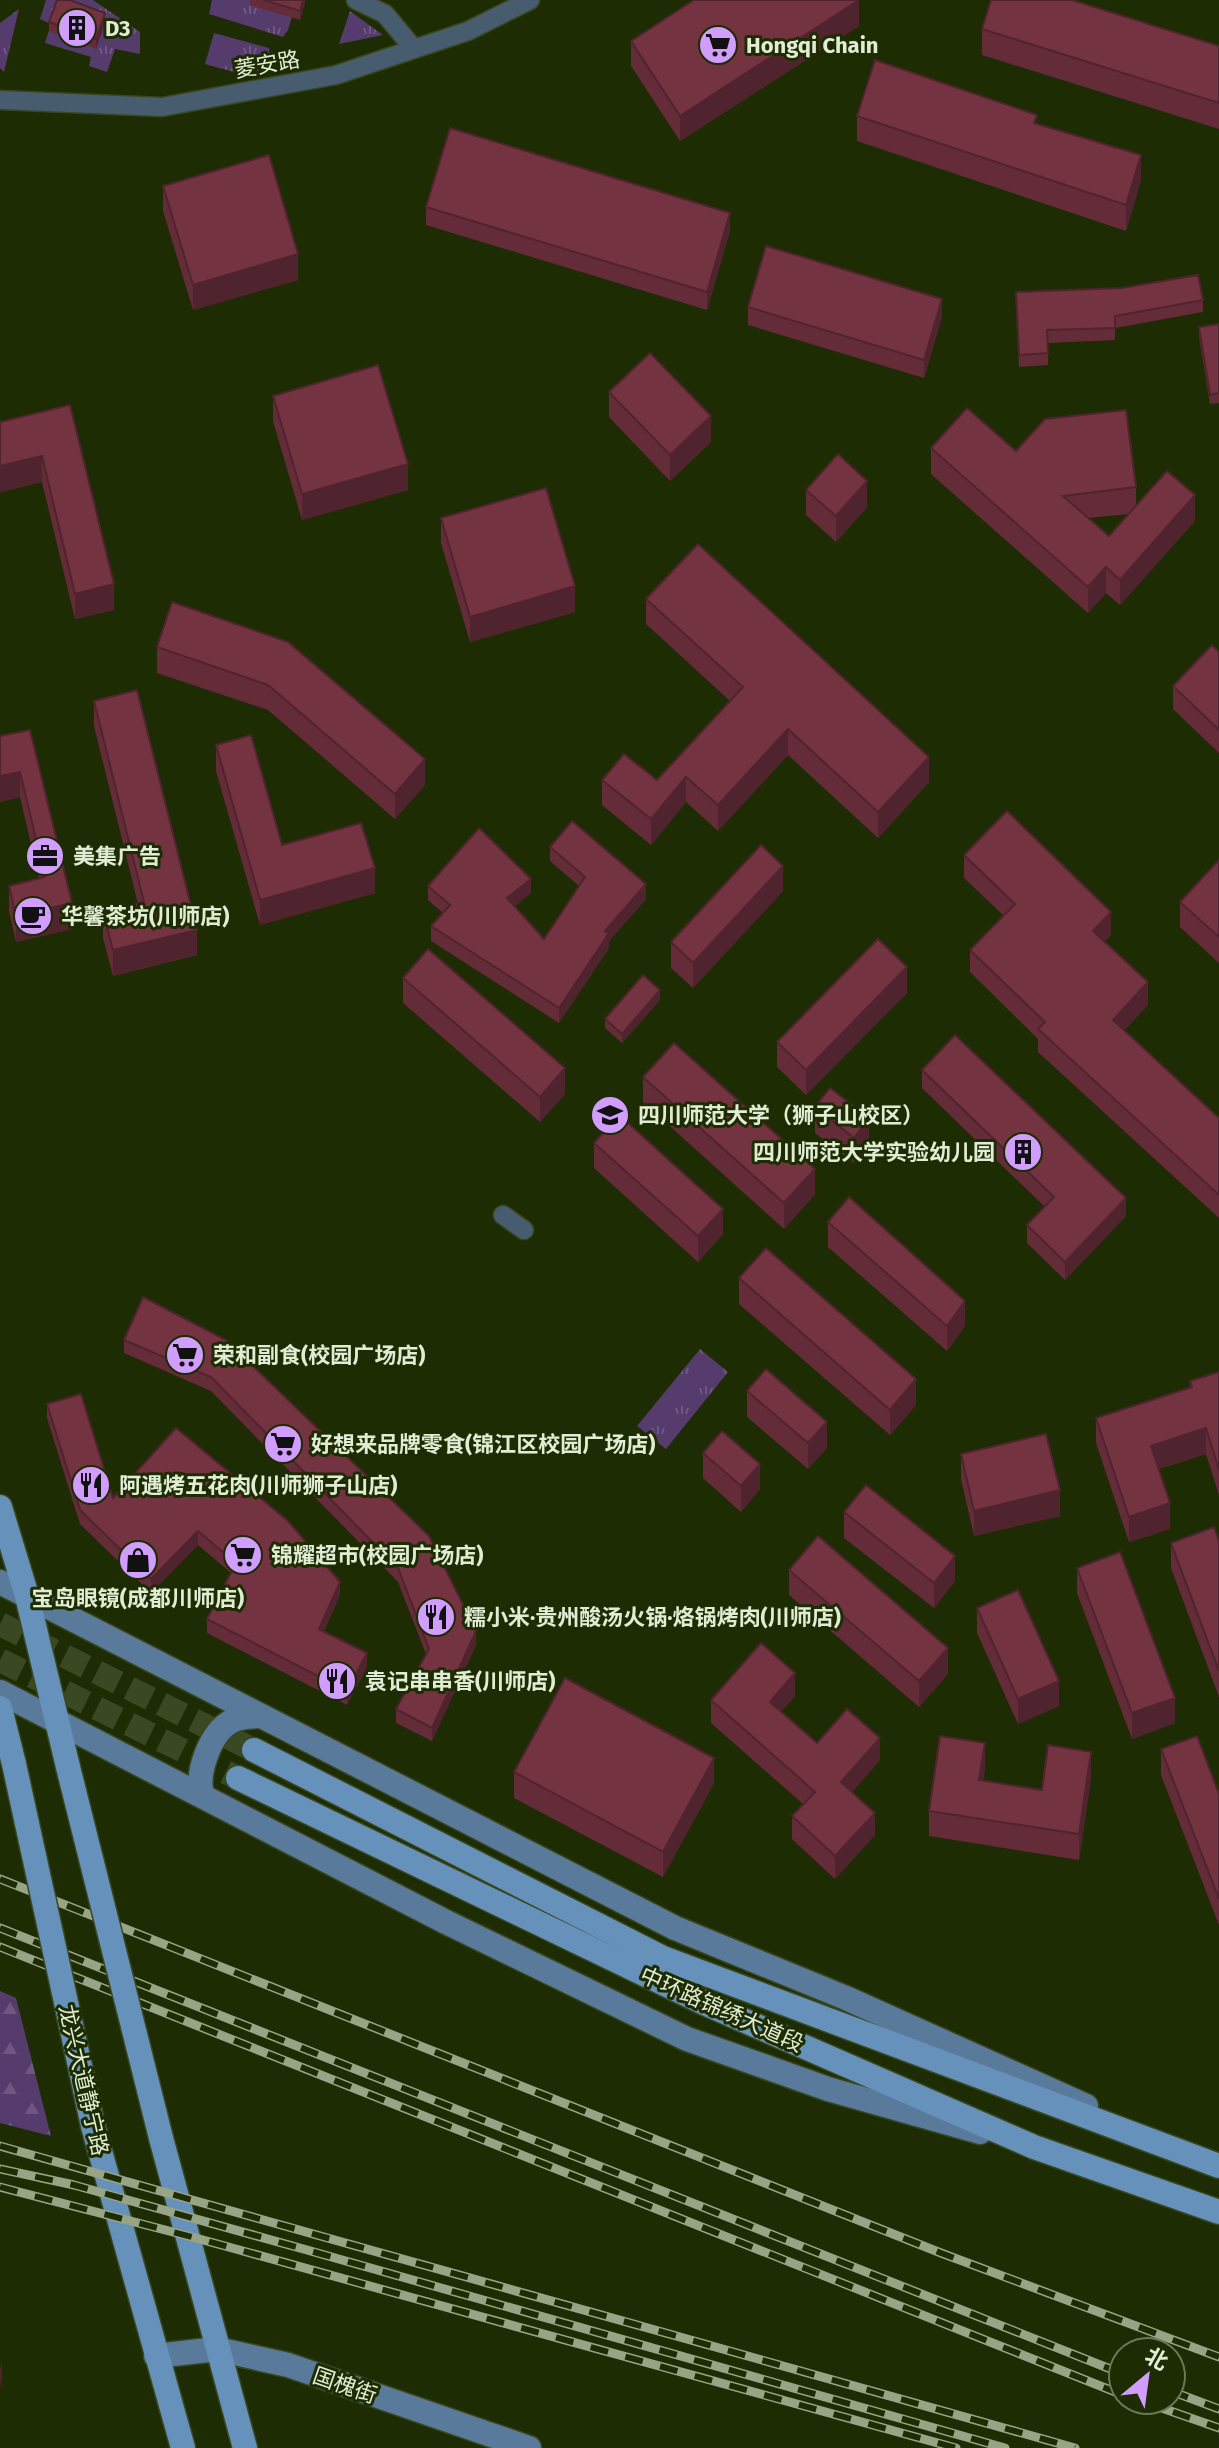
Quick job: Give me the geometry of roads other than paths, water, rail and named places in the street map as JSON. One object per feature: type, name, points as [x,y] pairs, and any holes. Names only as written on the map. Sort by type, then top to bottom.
[{"type":"main road","points":[[0,1507],[27,1596],[54,1720],[161,2138],[245,2448]]},
{"type":"main road","points":[[0,1582],[675,1928],[846,1998],[1210,2163]]},
{"type":"main road","points":[[0,1692],[446,1922],[687,2039],[828,2089],[1034,2147]]},
{"type":"main road","name":"龙兴大道静宁路","points":[[0,1708],[93,2126],[183,2448]]},
{"type":"main road","points":[[202,1795],[201,1770],[223,1728],[233,1720],[257,1716]]},
{"type":"main road","name":"中环路锦绣大道段","points":[[254,1750],[663,1958],[1210,2163]]},
{"type":"main road","name":"中环路锦绣大道段","points":[[238,1778],[704,2003],[1034,2147],[1219,2212]]},
{"type":"main road","name":"国槐街","points":[[156,2356],[217,2349],[288,2365],[529,2448]]},
{"type":"street","points":[[356,0],[385,14],[414,49]]},
{"type":"street","name":"菱安路","points":[[0,100],[162,107],[336,75],[468,31],[530,0]]},
{"type":"street","points":[[503,1215],[524,1230]]},
{"type":"tunnel","points":[[0,1624],[254,1750]]},
{"type":"tunnel","points":[[0,1660],[238,1778]]},
{"type":"railway","points":[[0,1879],[941,2253],[1219,2357]]},
{"type":"railway","points":[[0,1928],[1107,2368]]},
{"type":"railway","points":[[0,1947],[1107,2389]]},
{"type":"railway","points":[[0,2146],[1075,2448]]},
{"type":"railway","points":[[0,2169],[74,2185],[1005,2448]]},
{"type":"railway","points":[[0,2187],[196,2238],[956,2448]]},
{"type":"railway","points":[[1187,2397],[1219,2409]]},
{"type":"railway","points":[[1185,2416],[1219,2428]]},
{"type":"place","name":"D3","points":[[77,28]]},
{"type":"place","name":"Hongqi Chain","points":[[718,45]]},
{"type":"place","name":"美集广告","points":[[45,856]]},
{"type":"place","name":"华馨茶坊(川师店)","points":[[33,916]]},
{"type":"place","name":"四川师范大学（狮子山校区）","points":[[610,1115]]},
{"type":"place","name":"四川师范大学实验幼儿园","points":[[1023,1152]]},
{"type":"place","name":"荣和副食(校园广场店)","points":[[185,1355]]},
{"type":"place","name":"好想来品牌零食(锦江区校园广场店)","points":[[283,1444]]},
{"type":"place","name":"阿遇烤五花肉(川师狮子山店)","points":[[91,1485]]},
{"type":"place","name":"锦耀超市(校园广场店)","points":[[243,1555]]},
{"type":"place","name":"宝岛眼镜(成都川师店)","points":[[138,1560]]},
{"type":"place","name":"糯小米·贵州酸汤火锅·烙锅烤肉(川师店)","points":[[436,1617]]},
{"type":"place","name":"袁记串串香(川师店)","points":[[337,1681]]}]
